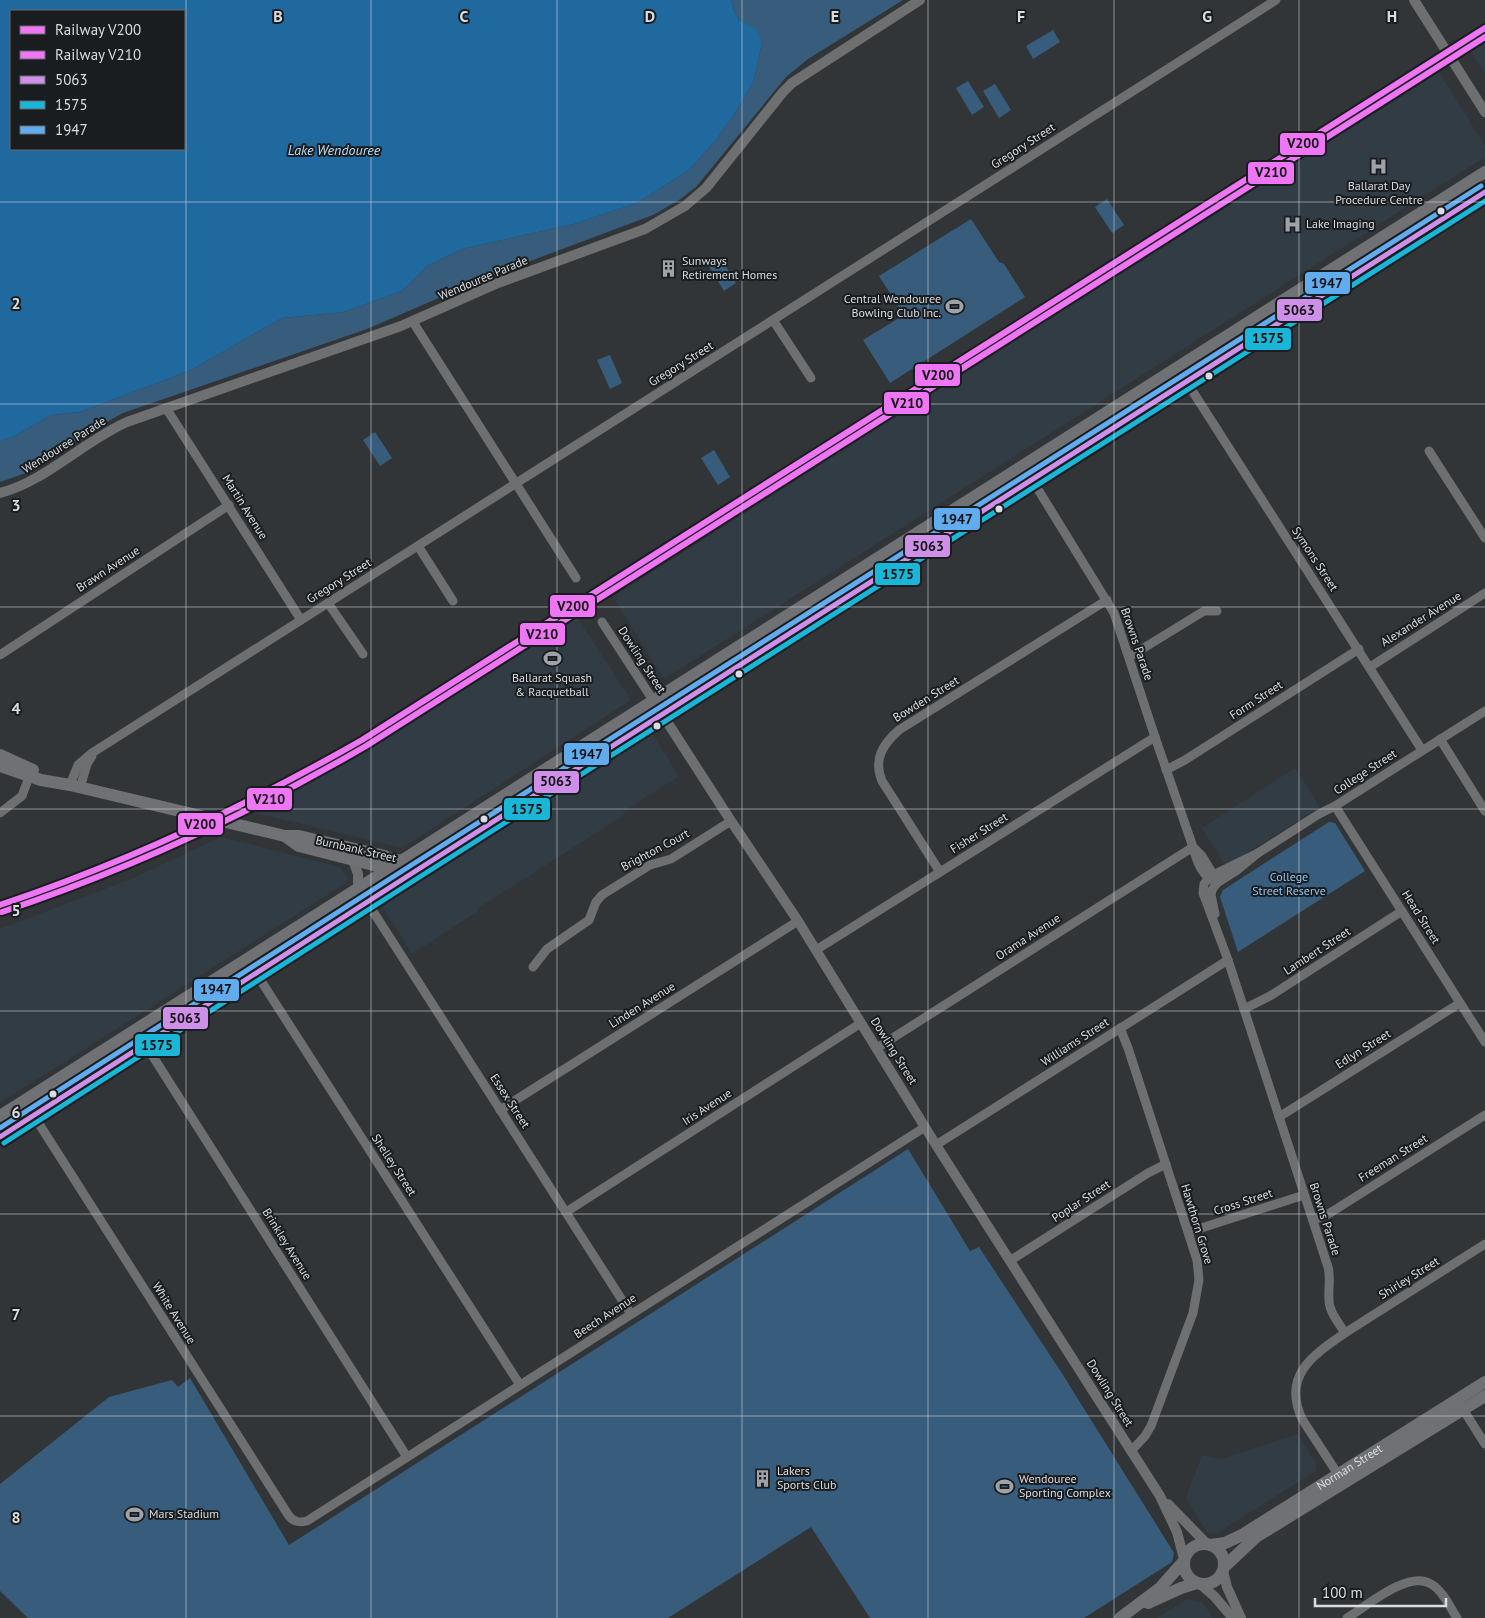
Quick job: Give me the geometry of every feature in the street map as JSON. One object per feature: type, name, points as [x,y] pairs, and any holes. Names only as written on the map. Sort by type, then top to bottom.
[{"type":"main road","points":[[0,1116],[1485,172]]},
{"type":"main road","points":[[0,1137],[1031,479],[1485,192]]},
{"type":"main road","name":"Burnbank Street","points":[[0,755],[75,787]]},
{"type":"main road","name":"Burnbank Street","points":[[0,766],[29,777],[285,836],[299,836],[385,856]]},
{"type":"main road","points":[[490,805],[499,818]]},
{"type":"main road","name":"Burnbank Street","points":[[285,836],[299,846],[389,869],[404,878]]},
{"type":"main road","name":"Norman Street","points":[[1122,1617],[1160,1588],[1184,1560],[1191,1548],[1199,1545],[1225,1542],[1242,1535],[1341,1479],[1460,1405],[1485,1382]]},
{"type":"main road","name":"Norman Street","points":[[1460,1405],[1485,1396]]},
{"type":"main road","name":"Norman Street","points":[[1122,1617],[1157,1599],[1198,1584],[1212,1583],[1237,1553],[1256,1537],[1341,1479]]},
{"type":"main road","points":[[1209,1545],[1220,1552],[1223,1559],[1223,1569]]},
{"type":"main road","points":[[1184,1560],[1186,1575],[1198,1584]]},
{"type":"street","name":"Wendouree Parade","points":[[0,492],[27,483],[114,428],[413,322],[498,283],[632,235],[671,215],[697,197],[716,178],[783,92],[797,79],[920,0]]},
{"type":"street","name":"Gregory Street","points":[[75,787],[78,765],[85,758],[1276,0]]},
{"type":"street","points":[[1414,0],[1485,112]]},
{"type":"street","points":[[773,320],[811,378]]},
{"type":"street","points":[[413,322],[576,578]]},
{"type":"street","name":"Symons Street","points":[[1186,381],[1422,750]]},
{"type":"street","name":"Martin Avenue","points":[[166,408],[301,620]]},
{"type":"street","points":[[1429,451],[1485,538]]},
{"type":"street","name":"Browns Parade","points":[[1023,465],[1116,617],[1193,847],[1202,856],[1213,879],[1204,884],[1203,893],[1228,960],[1313,1220],[1330,1276],[1330,1308],[1345,1333]]},
{"type":"street","name":"Brawn Avenue","points":[[0,655],[229,505]]},
{"type":"street","points":[[418,546],[453,601]]},
{"type":"street","name":"Alexander Avenue","points":[[1370,667],[1485,594]]},
{"type":"street","name":"Bowden Street","points":[[940,872],[882,780],[878,767],[880,752],[884,745],[899,730],[1107,600]]},
{"type":"street","points":[[328,603],[363,654]]},
{"type":"street","points":[[1129,657],[1204,611],[1217,611]]},
{"type":"street","name":"Dowling Street","points":[[602,622],[798,921],[936,1145],[1132,1450],[1160,1496],[1179,1538],[1184,1560]]},
{"type":"street","name":"Form Street","points":[[1166,770],[1185,760],[1359,649]]},
{"type":"street","name":"College Street","points":[[1213,879],[1236,871],[1258,853],[1485,711]]},
{"type":"street","name":"Fisher Street","points":[[816,950],[1155,737]]},
{"type":"street","points":[[1440,739],[1485,811]]},
{"type":"street","points":[[0,812],[22,796],[29,777]]},
{"type":"street","name":"Head Street","points":[[1335,806],[1485,1042]]},
{"type":"street","name":"Brighton Court","points":[[533,966],[547,949],[589,920],[596,902],[602,895],[652,864],[671,859],[731,821]]},
{"type":"street","name":"Orama Avenue","points":[[877,1048],[1193,847]]},
{"type":"street","name":"Burnbank Street","points":[[385,856],[402,860],[404,878]]},
{"type":"street","points":[[353,860],[358,874],[358,890]]},
{"type":"street","name":"Essex Street","points":[[367,902],[631,1314]]},
{"type":"street","name":"Lambert Street","points":[[1244,1009],[1270,996],[1402,911]]},
{"type":"street","name":"Linden Avenue","points":[[500,1110],[798,921]]},
{"type":"street","name":"Shelley Street","points":[[248,959],[520,1385]]},
{"type":"street","name":"Williams Street","points":[[936,1145],[1228,960]]},
{"type":"street","name":"Edlyn Street","points":[[1279,1117],[1460,1003]]},
{"type":"street","name":"Iris Avenue","points":[[566,1212],[862,1023]]},
{"type":"street","name":"Hawthorn Grove","points":[[1120,1028],[1189,1232],[1199,1274],[1196,1302],[1152,1426],[1132,1450]]},
{"type":"street","name":"Brinkley Avenue","points":[[145,1044],[407,1457]]},
{"type":"street","name":"Freeman Street","points":[[1313,1220],[1330,1213],[1485,1115]]},
{"type":"street","name":"White Avenue","points":[[34,1116],[289,1516],[296,1522]]},
{"type":"street","name":"Beech Avenue","points":[[296,1522],[307,1520],[925,1127]]},
{"type":"street","name":"Poplar Street","points":[[1011,1260],[1148,1173],[1166,1164]]},
{"type":"street","name":"Cross Street","points":[[1189,1232],[1304,1195]]},
{"type":"street","name":"Shirley Street","points":[[1345,1333],[1485,1244]]},
{"type":"street","points":[[1341,1479],[1302,1419],[1296,1393],[1300,1375],[1310,1358],[1345,1333]]},
{"type":"street","points":[[1460,1405],[1485,1444]]},
{"type":"street","name":"Dowling Street","points":[[1160,1496],[1209,1545]]},
{"type":"street","points":[[1223,1569],[1227,1587],[1241,1618]]},
{"type":"street","points":[[1347,1618],[1398,1586],[1414,1580],[1423,1580],[1435,1587],[1457,1618]]},
{"type":"street","points":[[1198,1584],[1214,1596],[1233,1618]]},
{"type":"shaded area","points":[[1485,42],[1485,73],[1470,51]]},
{"type":"shaded area","points":[[1439,72],[1485,146],[1485,157],[664,679],[613,597]]},
{"type":"shaded area","points":[[577,617],[631,700],[402,848],[255,813]]},
{"type":"shaded area","points":[[652,734],[679,776],[623,812],[624,815],[477,909],[478,911],[412,954],[382,906]]},
{"type":"shaded area","points":[[1295,768],[1320,807],[1226,866],[1202,828]]},
{"type":"shaded area","points":[[221,837],[340,867],[347,877],[346,883],[0,1103],[0,929],[131,879]]},
{"type":"shaded area","points":[[1298,1434],[1315,1462],[1316,1468],[1314,1472],[1216,1534],[1207,1533],[1186,1498],[1202,1455],[1221,1459]]},
{"type":"shaded area","points":[[1187,1599],[1203,1603],[1213,1618],[1157,1618]]},
{"type":"green space","points":[[731,0],[903,0],[808,59],[786,77],[696,187],[679,200],[653,215],[485,278],[367,329],[123,413],[87,433],[26,473],[0,482],[0,441],[13,437],[51,415],[80,412],[191,370],[282,318],[344,312],[402,291],[427,266],[462,249],[574,224],[637,203],[689,170],[716,140],[741,104],[754,80],[762,42],[755,29],[739,20]]},
{"type":"green space","points":[[1053,30],[1060,42],[1033,59],[1026,46]]},
{"type":"green space","points":[[968,81],[984,107],[972,115],[956,88]]},
{"type":"green space","points":[[995,84],[1011,110],[999,118],[983,91]]},
{"type":"green space","points":[[1107,199],[1124,225],[1112,233],[1095,207]]},
{"type":"green space","name":"Central Wendouree Bowling Club Inc.","points":[[971,219],[999,262],[1004,264],[1025,297],[890,383],[863,340],[904,315],[879,276]]},
{"type":"green space","points":[[720,257],[736,283],[724,291],[708,265]]},
{"type":"green space","points":[[610,355],[622,383],[610,389],[597,360]]},
{"type":"green space","points":[[375,432],[392,458],[380,466],[363,440]]},
{"type":"green space","points":[[714,450],[730,477],[718,485],[701,458]]},
{"type":"green space","name":"College Street Reserve","points":[[1329,822],[1335,823],[1365,871],[1238,952],[1220,897],[1223,890]]},
{"type":"green space","points":[[908,1149],[970,1251],[979,1247],[1063,1375],[1174,1553],[1172,1562],[1084,1618],[870,1618],[811,1527],[668,1618],[28,1618],[0,1591],[0,1484],[109,1397],[172,1380],[178,1387],[190,1378],[289,1545]]},
{"type":"water","name":"Lake Wendouree","points":[[0,0],[731,0],[739,20],[756,29],[762,42],[754,80],[741,104],[716,140],[689,170],[637,203],[574,224],[462,249],[427,266],[402,291],[344,312],[282,318],[191,370],[80,412],[51,415],[13,437],[0,441]]},
{"type":"rail line","name":"V200","points":[[0,905],[140,852],[185,832],[274,788],[362,740],[1485,28]]},
{"type":"rail line","name":"V210","points":[[2,912],[143,859],[278,795],[366,746],[1485,37]]},
{"type":"transit line","name":"1947","points":[[0,1128],[1481,186]]},
{"type":"transit line","name":"5063","points":[[0,1137],[1485,192]]},
{"type":"transit line","name":"1575","points":[[4,1143],[1485,201]]},
{"type":"place","name":"Ballarat Day Procedure Centre","points":[[1379,167]]},
{"type":"place","name":"Lake Imaging","points":[[1292,224]]},
{"type":"place","name":"Sunways Retirement Homes","points":[[668,268]]},
{"type":"place","name":"Central Wendouree Bowling Club Inc.","points":[[955,306]]},
{"type":"place","name":"Ballarat Squash & Racquetball","points":[[552,659]]},
{"type":"place","name":"Lakers Sports Club","points":[[763,1478]]},
{"type":"place","name":"Wendouree Sporting Complex","points":[[1005,1486]]},
{"type":"place","name":"Mars Stadium","points":[[135,1514]]}]
